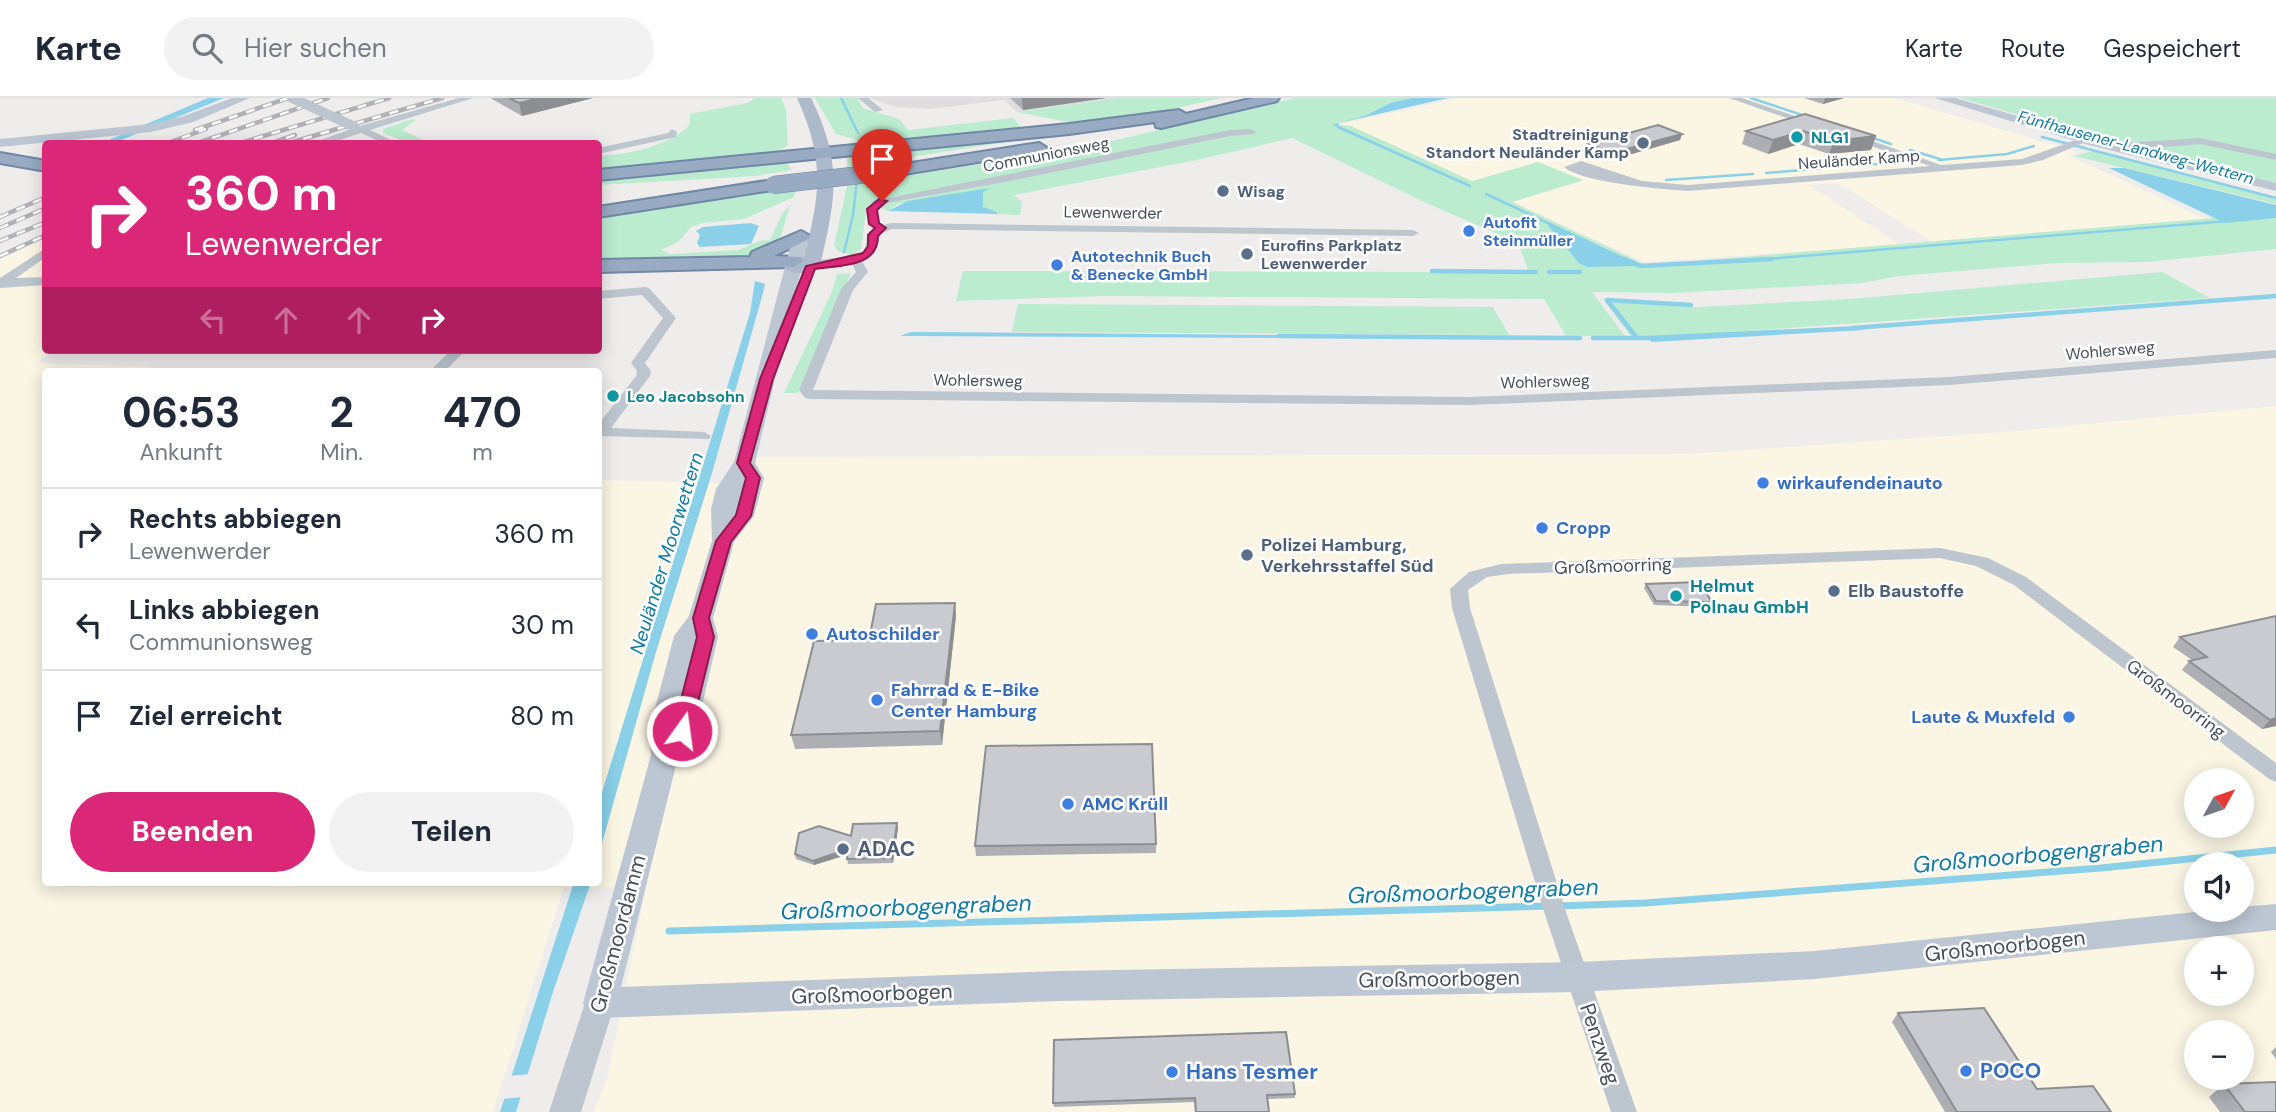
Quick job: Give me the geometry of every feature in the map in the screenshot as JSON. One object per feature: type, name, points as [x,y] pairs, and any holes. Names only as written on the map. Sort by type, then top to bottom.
[{"type":"highway","points":[[886,169],[1179,114],[1247,98]]},
{"type":"highway","points":[[602,197],[1002,156],[1117,134],[1272,98]]},
{"type":"highway","points":[[602,175],[774,159],[817,146],[877,148],[1080,128],[1179,114]]},
{"type":"highway","points":[[1,160],[42,165]]},
{"type":"highway","points":[[1,160],[42,174]]},
{"type":"highway","points":[[602,190],[773,181]]},
{"type":"highway","points":[[602,211],[773,181]]},
{"type":"highway","points":[[734,262],[772,251],[802,228]]},
{"type":"highway","points":[[602,266],[803,263]]},
{"type":"highway","points":[[602,274],[803,263]]},
{"type":"main road","points":[[4,142],[102,134],[164,125],[244,98]]},
{"type":"main road","name":"Großmoordamm","points":[[794,98],[817,146],[808,200]]},
{"type":"main road","name":"Großmoordamm","points":[[723,541],[719,516],[724,500],[741,486],[744,463],[766,379],[825,204],[817,146],[804,98]]},
{"type":"main road","points":[[1941,98],[2075,144],[2117,148],[2276,187]]},
{"type":"main road","name":"Großmoordamm","points":[[802,228],[803,263]]},
{"type":"main road","name":"Großmoordamm","points":[[600,1003],[665,755],[682,731],[692,652],[705,637],[701,618],[723,541],[743,516],[753,478],[744,463]]},
{"type":"main road","name":"Großmoorbogen","points":[[600,1003],[1038,986],[1577,977],[1815,965],[2276,917]]},
{"type":"street","points":[[292,98],[384,140]]},
{"type":"street","points":[[326,140],[469,98]]},
{"type":"street","points":[[862,98],[878,110]]},
{"type":"street","points":[[1733,98],[1828,129]]},
{"type":"street","name":"Communionsweg","points":[[881,228],[874,224],[872,209],[877,203],[890,199],[1010,178],[1230,133],[1251,132]]},
{"type":"street","points":[[1840,133],[1943,169]]},
{"type":"street","points":[[602,150],[647,139]]},
{"type":"street","points":[[2117,148],[2200,141],[2276,157]]},
{"type":"street","name":"Neuländer Kamp","points":[[1631,181],[1588,165],[1577,164],[1569,167],[1579,172],[1657,187],[1688,188],[2031,161],[2075,144]]},
{"type":"street","name":"Lewenwerder","points":[[881,228],[1004,226],[1413,233]]},
{"type":"street","points":[[803,263],[856,260],[869,253],[873,235],[881,228]]},
{"type":"street","points":[[1,283],[42,254]]},
{"type":"street","name":"Wohlersweg","points":[[856,260],[862,272],[847,289],[806,390],[813,396],[1483,401],[1949,381],[2276,354]]},
{"type":"street","points":[[1,283],[42,281]]},
{"type":"street","points":[[602,295],[645,290],[670,320],[638,363],[644,371],[643,376],[602,429]]},
{"type":"street","points":[[441,368],[455,354]]},
{"type":"street","points":[[602,432],[704,436]]},
{"type":"street","name":"Großmoorring","points":[[1577,977],[1459,601],[1459,589],[1464,582],[1489,571],[1940,554],[1964,556],[2001,569],[2020,581],[2276,774]]},
{"type":"street","name":"Penzweg","points":[[1577,977],[1624,1112]]},
{"type":"street","name":"Großmoordamm","points":[[565,1112],[600,1003]]},
{"type":"shaded area","points":[[869,98],[1118,98],[1017,112],[1004,100],[930,109],[895,107]]},
{"type":"shaded area","points":[[1459,98],[1895,98],[2078,152],[2070,156],[2208,220],[1934,243],[1838,183],[1809,185],[1900,245],[1644,262],[1513,202],[1584,181],[1541,163],[1470,182],[1342,124]]},
{"type":"shaded area","points":[[42,240],[42,354],[48,354],[36,363],[150,367],[42,368],[42,886],[602,886],[602,480],[747,484],[754,457],[1688,454],[2004,432],[2276,406],[2276,1112],[593,1112],[607,1079],[646,888],[564,887],[493,1112],[0,1112],[0,259]]},
{"type":"green space","points":[[755,98],[781,98],[786,110],[788,145],[775,153],[602,171],[602,155],[648,148],[683,131],[690,124],[690,114],[747,103]]},
{"type":"green space","points":[[815,98],[858,98],[863,108],[899,119],[908,130],[1013,118],[1024,130],[873,144],[836,134]]},
{"type":"green space","points":[[1118,98],[1221,98],[1083,125],[1017,112]]},
{"type":"green space","points":[[1295,98],[1412,98],[1390,103],[1367,115],[1332,125],[1351,126],[1472,181],[1538,162],[1583,180],[1512,202],[1646,265],[2214,218],[2276,216],[2276,249],[2147,262],[2059,263],[1898,276],[1862,283],[1671,293],[1592,292],[1625,336],[1566,336],[1544,299],[1106,296],[956,301],[963,271],[1529,272],[1518,243],[1422,201],[1292,138],[1197,160],[1014,195],[1022,202],[1020,215],[997,214],[983,208],[983,192],[898,204],[888,211],[871,204],[866,212],[861,249],[852,255],[839,252],[834,246],[847,186],[847,154],[1090,129],[885,161],[888,179],[1090,146]]},
{"type":"green space","points":[[1960,98],[2276,98],[2276,183],[2133,148]]},
{"type":"green space","points":[[416,120],[402,130],[424,140],[401,140],[383,133],[383,129]]},
{"type":"green space","points":[[2092,151],[2276,198],[2276,204],[2074,156]]},
{"type":"green space","points":[[785,161],[792,170],[755,176],[602,185],[602,177]]},
{"type":"green space","points":[[796,190],[794,197],[744,219],[703,223],[691,227],[678,242],[661,250],[670,254],[738,250],[759,241],[770,240],[782,214],[790,205],[781,236],[753,256],[602,263],[602,213],[635,207]]},
{"type":"green space","points":[[2162,272],[2210,298],[1633,339],[1605,302],[1697,307],[1850,299]]},
{"type":"green space","points":[[851,273],[798,393],[784,393],[832,292],[837,274]]},
{"type":"green space","points":[[1018,304],[1493,307],[1509,335],[1012,332]]},
{"type":"water","points":[[208,98],[224,98],[121,140],[108,140]]},
{"type":"water","points":[[1412,98],[1448,98],[1339,123],[1367,115],[1390,103]]},
{"type":"water","points":[[2109,168],[2124,168],[2276,205],[2276,218],[2225,223]]},
{"type":"water","points":[[990,188],[983,192],[983,207],[997,214],[888,211],[908,201]]},
{"type":"water","points":[[751,223],[759,226],[751,244],[700,247],[697,243],[700,235],[696,231],[703,227]]},
{"type":"water","points":[[1546,223],[1640,266],[1587,267],[1579,263]]},
{"type":"water","points":[[755,281],[765,284],[602,843],[602,792],[750,313]]},
{"type":"water","points":[[1856,326],[1864,330],[1652,342],[1645,336]]},
{"type":"water","points":[[911,332],[1283,335],[1286,338],[900,336]]},
{"type":"water","points":[[573,886],[590,886],[516,1112],[500,1112]]},
{"type":"pier","points":[[532,1074],[525,1097],[500,1099],[508,1076]]},
{"type":"building","points":[[509,98],[540,98],[519,103]]},
{"type":"building","points":[[1805,114],[1876,136],[1834,141],[1803,131],[1773,140],[1746,131]]},
{"type":"building","points":[[1658,125],[1682,134],[1612,153],[1589,144]]},
{"type":"building","name":"Helmut Polnau GmbH","points":[[1699,582],[1712,602],[1656,601],[1646,584]]},
{"type":"building","name":"Fahrrad & E-Bike Center Hamburg","points":[[955,603],[940,731],[791,735],[814,641],[869,640],[876,604]]},
{"type":"building","points":[[2276,616],[2276,718],[2270,720],[2189,661],[2207,657],[2180,637]]},
{"type":"building","name":"AMC Krüll","points":[[1152,744],[1156,844],[975,846],[986,746]]},
{"type":"building","name":"ADAC","points":[[897,823],[892,858],[847,859],[848,849],[813,861],[795,854],[799,833],[819,826],[851,836],[853,824]]},
{"type":"building","name":"POCO","points":[[1984,1008],[2037,1089],[2093,1086],[2111,1112],[1957,1112],[1898,1013]]},
{"type":"building","name":"Hans Tesmer","points":[[1286,1032],[1295,1094],[1267,1095],[1269,1112],[1196,1112],[1195,1098],[1053,1103],[1054,1040]]},
{"type":"building","points":[[2276,1082],[2276,1112],[2245,1112],[2228,1090],[2254,1090],[2254,1083]]},
{"type":"waterway","name":"Neuländer Moorwettern","points":[[841,98],[858,133]]},
{"type":"waterway","points":[[1751,98],[1808,117]]},
{"type":"waterway","points":[[1338,127],[1470,186]]},
{"type":"waterway","points":[[1870,137],[1891,144]]},
{"type":"waterway","name":"Fünfhausener-Landweg-Wettern","points":[[2042,137],[2276,198]]},
{"type":"waterway","points":[[1939,160],[2007,154],[2034,146]]},
{"type":"waterway","points":[[1910,150],[1940,159]]},
{"type":"waterway","name":"Neuländer Moorwettern","points":[[844,252],[853,215],[860,154]]},
{"type":"waterway","points":[[1766,173],[1904,162]]},
{"type":"waterway","points":[[1666,180],[1753,174]]},
{"type":"waterway","points":[[1486,194],[1629,261]]},
{"type":"waterway","points":[[1759,260],[2228,221]]},
{"type":"waterway","points":[[1625,259],[1640,266],[1759,260]]},
{"type":"waterway","points":[[1759,260],[1772,259]]},
{"type":"waterway","points":[[1743,261],[1759,260]]},
{"type":"waterway","points":[[1432,271],[1536,272]]},
{"type":"waterway","points":[[1549,272],[1580,272]]},
{"type":"waterway","points":[[1853,328],[2276,296]]},
{"type":"waterway","points":[[1637,338],[1607,300],[1691,305]]},
{"type":"waterway","points":[[1279,336],[1580,338]]},
{"type":"waterway","points":[[1593,338],[1637,338]]},
{"type":"waterway","points":[[1637,338],[1651,338]]},
{"type":"waterway","name":"Großmoorbogengraben","points":[[1558,906],[1645,903],[2101,868],[2276,850]]},
{"type":"waterway","name":"Großmoorbogengraben","points":[[669,931],[1548,906]]},
{"type":"railway","points":[[195,130],[288,98]]},
{"type":"railway","points":[[207,140],[328,98]]},
{"type":"railway","points":[[250,140],[389,98]]},
{"type":"railway","points":[[300,140],[442,98]]},
{"type":"railway","points":[[176,140],[206,129]]},
{"type":"railway","points":[[281,140],[295,135]]},
{"type":"railway","points":[[0,217],[42,199]]},
{"type":"railway","points":[[0,228],[42,210]]},
{"type":"railway","points":[[0,241],[42,224]]},
{"type":"railway","points":[[0,256],[42,237]]},
{"type":"place","name":"NLG1","points":[[1797,137]]},
{"type":"place","name":"Stadtreinigung Standort Neuländer Kamp","points":[[1643,143]]},
{"type":"place","name":"Wisag","points":[[1223,191]]},
{"type":"place","name":"Autofit Steinmüller","points":[[1469,231]]},
{"type":"place","name":"Eurofins Parkplatz Lewenwerder","points":[[1247,254]]},
{"type":"place","name":"Autotechnik Buch & Benecke GmbH","points":[[1057,265]]},
{"type":"place","name":"Leo Jacobsohn","points":[[613,396]]},
{"type":"place","name":"wirkaufendeinauto","points":[[1763,483]]},
{"type":"place","name":"Cropp","points":[[1542,528]]},
{"type":"place","name":"Polizei Hamburg, Verkehrsstaffel Süd","points":[[1247,555]]},
{"type":"place","name":"Elb Baustoffe","points":[[1834,591]]},
{"type":"place","name":"Helmut Polnau GmbH","points":[[1676,596]]},
{"type":"place","name":"Autoschilder","points":[[812,634]]},
{"type":"place","name":"Fahrrad & E-Bike Center Hamburg","points":[[877,700]]},
{"type":"place","name":"Laute & Muxfeld","points":[[2069,717]]},
{"type":"place","name":"AMC Krüll","points":[[1068,804]]},
{"type":"place","name":"ADAC","points":[[843,849]]},
{"type":"place","name":"POCO","points":[[1966,1071]]},
{"type":"place","name":"Hans Tesmer","points":[[1172,1072]]},
{"type":"route","points":[[682,731],[705,637],[701,618],[723,541],[743,516],[753,478],[744,463],[766,379],[811,266],[853,260],[867,255],[872,250],[873,235],[881,228],[874,224],[872,209],[882,201]]}]
